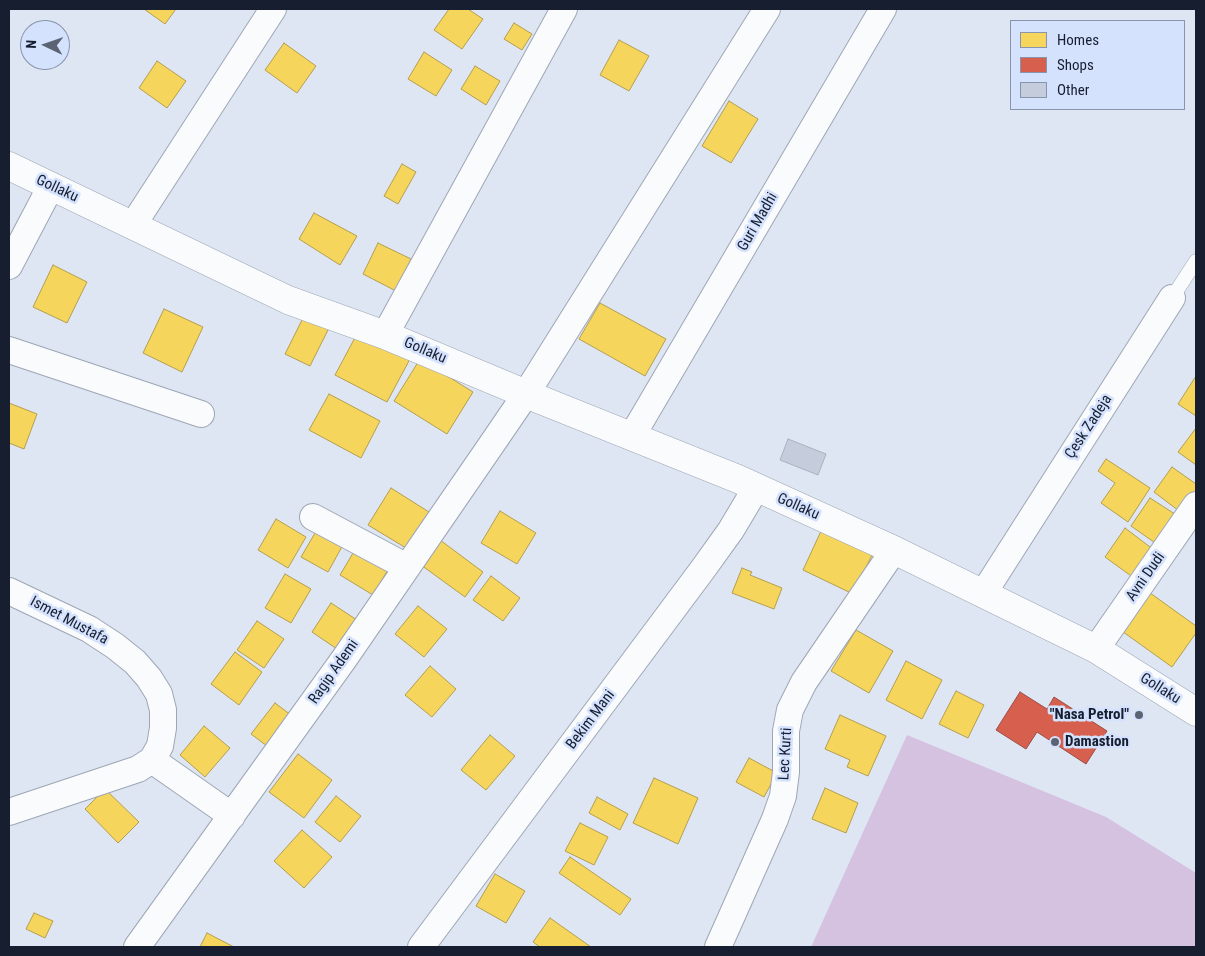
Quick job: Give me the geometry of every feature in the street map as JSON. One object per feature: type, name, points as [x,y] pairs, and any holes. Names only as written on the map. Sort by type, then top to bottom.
[{"type":"main road","name":"Gollaku","points":[[9,166],[288,300],[385,335],[738,479],[894,550],[1096,649],[1196,712]]},
{"type":"street","points":[[133,225],[273,9]]},
{"type":"street","name":"Gollaku","points":[[385,335],[564,9]]},
{"type":"street","name":"Ragip Ademi","points":[[137,947],[408,567],[526,394],[767,9]]},
{"type":"street","name":"Guri Madhi","points":[[632,436],[883,9]]},
{"type":"street","points":[[9,266],[52,186]]},
{"type":"street","name":"Çesk Zadeja","points":[[983,594],[1172,298]]},
{"type":"street","points":[[9,350],[201,414]]},
{"type":"street","name":"Bekim Mani","points":[[421,947],[704,569],[731,530],[756,488]]},
{"type":"street","name":"Avni Dudi","points":[[1096,649],[1196,505]]},
{"type":"street","points":[[314,517],[408,567]]},
{"type":"street","name":"Lec Kurti","points":[[718,947],[775,819],[783,796],[786,772],[786,731],[790,710],[804,682],[894,550]]},
{"type":"street","name":"Ismet Mustafa","points":[[9,591],[89,629],[135,662],[149,678],[159,694],[163,710],[160,746],[152,760]]},
{"type":"street","points":[[9,812],[138,769],[152,760],[232,816]]},
{"type":"lane","name":"Çesk Zadeja","points":[[1172,298],[1196,261]]},
{"type":"shaded area","points":[[907,735],[1106,817],[1196,873],[1196,947],[811,947]]},
{"type":"building: Homes","points":[[144,9],[176,9],[165,24]]},
{"type":"building: Homes","points":[[449,9],[468,9],[483,19],[462,49],[434,30]]},
{"type":"building: Homes","points":[[514,23],[532,34],[522,50],[504,39]]},
{"type":"building: Homes","points":[[619,40],[649,56],[629,91],[600,75]]},
{"type":"building: Homes","points":[[284,43],[316,66],[297,93],[265,70]]},
{"type":"building: Homes","points":[[424,52],[452,70],[436,96],[408,79]]},
{"type":"building: Homes","points":[[157,61],[186,81],[167,108],[139,88]]},
{"type":"building: Homes","points":[[475,66],[500,81],[486,105],[461,89]]},
{"type":"building: Homes","points":[[729,101],[758,119],[731,163],[702,146]]},
{"type":"building: Homes","points":[[402,164],[416,172],[398,204],[384,196]]},
{"type":"building: Homes","points":[[314,213],[357,236],[340,265],[299,239]]},
{"type":"building: Homes","points":[[378,243],[411,259],[396,291],[363,274]]},
{"type":"building: Homes","points":[[53,265],[87,282],[67,323],[33,307]]},
{"type":"building: Homes","points":[[600,303],[666,339],[645,376],[579,339]]},
{"type":"building: Homes","points":[[164,309],[203,327],[182,372],[143,353]]},
{"type":"building: Homes","points":[[304,316],[329,328],[310,366],[285,354]]},
{"type":"building: Homes","points":[[358,332],[410,359],[387,402],[335,375]]},
{"type":"building: Homes","points":[[420,359],[473,392],[447,434],[394,401]]},
{"type":"building: Homes","points":[[1196,376],[1196,416],[1178,404]]},
{"type":"building: Homes","points":[[329,394],[380,421],[361,458],[309,430]]},
{"type":"building: Homes","points":[[9,403],[37,414],[24,449],[9,443]]},
{"type":"building: Homes","points":[[1196,428],[1196,465],[1178,452]]},
{"type":"building: Homes","points":[[1106,459],[1150,488],[1128,522],[1101,503],[1115,483],[1098,471]]},
{"type":"building: Homes","points":[[1172,467],[1196,484],[1196,496],[1183,514],[1154,492]]},
{"type":"building: Homes","points":[[391,488],[429,512],[406,548],[368,525]]},
{"type":"building: Homes","points":[[1150,498],[1181,518],[1161,547],[1131,526]]},
{"type":"building: Homes","points":[[500,511],[536,533],[517,564],[481,543]]},
{"type":"building: Homes","points":[[276,519],[306,537],[288,568],[258,550]]},
{"type":"building: Homes","points":[[318,528],[344,543],[328,572],[301,557]]},
{"type":"building: Homes","points":[[1125,528],[1158,553],[1138,581],[1105,557]]},
{"type":"building: Homes","points":[[822,529],[873,553],[853,594],[803,570]]},
{"type":"building: Homes","points":[[440,540],[483,572],[465,597],[421,565]]},
{"type":"building: Homes","points":[[356,548],[389,568],[373,595],[340,575]]},
{"type":"building: Homes","points":[[742,568],[752,572],[750,575],[782,588],[774,609],[732,593]]},
{"type":"building: Homes","points":[[285,574],[311,589],[291,623],[265,608]]},
{"type":"building: Homes","points":[[491,576],[520,598],[503,621],[473,600]]},
{"type":"building: Homes","points":[[1146,590],[1196,626],[1196,633],[1172,667],[1119,629]]},
{"type":"building: Homes","points":[[331,603],[357,620],[337,649],[312,632]]},
{"type":"building: Homes","points":[[418,606],[447,629],[424,657],[395,634]]},
{"type":"building: Homes","points":[[257,621],[284,639],[264,668],[237,650]]},
{"type":"building: Homes","points":[[856,630],[893,651],[869,693],[831,671]]},
{"type":"building: Homes","points":[[235,652],[262,672],[239,705],[211,684]]},
{"type":"building: Homes","points":[[906,661],[942,680],[922,719],[886,700]]},
{"type":"building: Homes","points":[[430,666],[456,689],[432,717],[405,695]]},
{"type":"building: Homes","points":[[956,691],[984,705],[968,738],[939,724]]},
{"type":"building: Homes","points":[[275,703],[295,718],[271,749],[251,734]]},
{"type":"building: Homes","points":[[840,715],[886,736],[868,776],[847,767],[850,760],[825,749]]},
{"type":"building: Homes","points":[[204,726],[230,748],[205,777],[180,755]]},
{"type":"building: Homes","points":[[490,735],[515,756],[486,790],[461,770]]},
{"type":"building: Homes","points":[[298,754],[332,780],[304,818],[269,792]]},
{"type":"building: Homes","points":[[749,758],[777,773],[764,797],[736,782]]},
{"type":"building: Homes","points":[[654,778],[698,798],[678,844],[633,823]]},
{"type":"building: Homes","points":[[825,788],[858,803],[846,833],[812,819]]},
{"type":"building: Homes","points":[[105,789],[139,822],[118,843],[85,809]]},
{"type":"building: Homes","points":[[336,796],[361,816],[340,842],[315,822]]},
{"type":"building: Homes","points":[[597,797],[628,814],[620,830],[589,813]]},
{"type":"building: Homes","points":[[580,823],[608,837],[594,865],[565,851]]},
{"type":"building: Homes","points":[[302,830],[332,857],[304,888],[274,861]]},
{"type":"building: Homes","points":[[570,857],[631,899],[620,915],[559,873]]},
{"type":"building: Homes","points":[[495,874],[525,891],[506,923],[476,906]]},
{"type":"building: Homes","points":[[34,913],[53,921],[45,938],[26,929]]},
{"type":"building: Homes","points":[[550,918],[591,947],[540,947],[533,942]]},
{"type":"building: Homes","points":[[207,933],[234,947],[200,947]]},
{"type":"building: Shops","points":[[1020,692],[1047,709],[1054,697],[1107,731],[1086,764],[1037,732],[1026,749],[996,730]]},
{"type":"building: Other","points":[[788,439],[826,454],[818,475],[780,460]]},
{"type":"place","name":"\"Nasa Petrol\"","points":[[1139,715]]},
{"type":"place","name":"Damastion","points":[[1055,742]]}]
